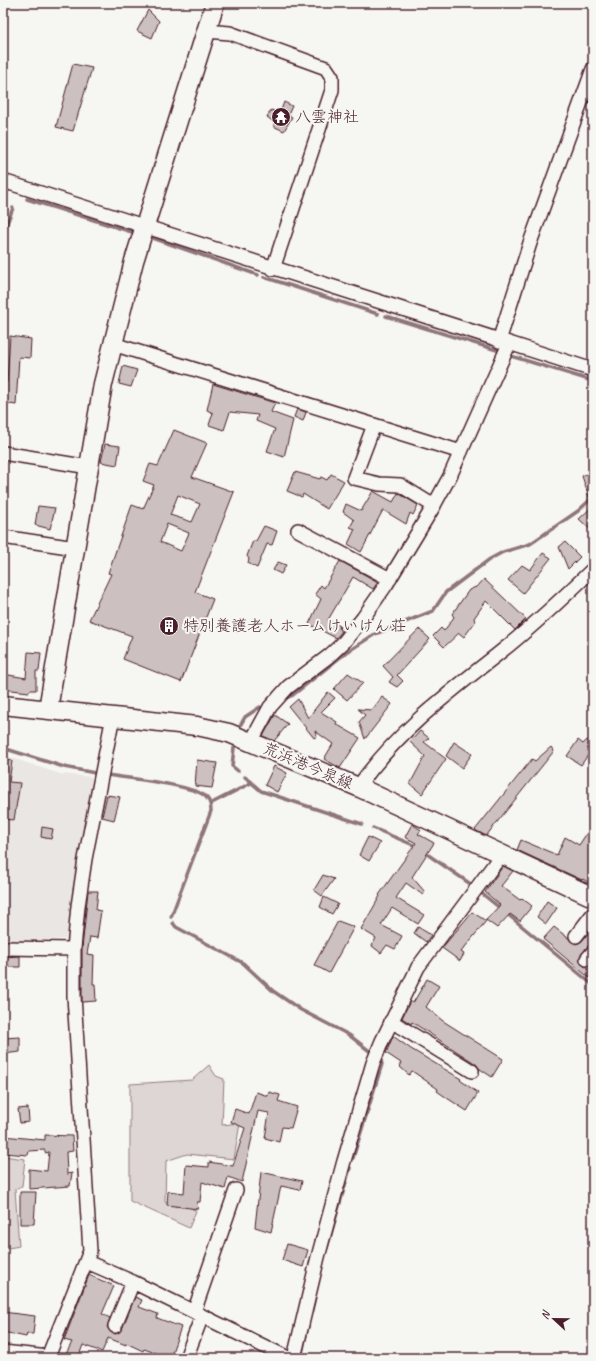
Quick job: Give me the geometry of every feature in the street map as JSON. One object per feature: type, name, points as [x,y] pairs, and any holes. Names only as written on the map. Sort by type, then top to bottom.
[{"type":"street","points":[[48,709],[103,384],[145,227],[215,3]]},
{"type":"street","points":[[206,31],[230,33],[326,68],[332,77],[332,90],[273,269]]},
{"type":"street","points":[[251,742],[270,707],[288,687],[329,656],[344,642],[364,618],[390,579],[434,506],[461,452],[504,343],[530,243],[593,69]]},
{"type":"street","points":[[3,181],[504,343],[593,370]]},
{"type":"street","points":[[113,344],[461,452]]},
{"type":"street","points":[[374,425],[354,478],[379,484],[400,485],[434,506]]},
{"type":"street","points":[[3,453],[88,467]]},
{"type":"street","points":[[298,530],[390,579]]},
{"type":"street","points":[[3,537],[75,548]]},
{"type":"street","points":[[358,787],[370,770],[420,716],[499,654],[593,569]]},
{"type":"street","name":"荒浜港今泉線","points":[[3,705],[113,716],[212,729],[230,733],[358,787],[593,897]]},
{"type":"street","points":[[3,1352],[49,1357],[90,1252],[74,996],[74,949],[77,913],[85,859],[113,716]]},
{"type":"street","points":[[294,1358],[318,1257],[373,1063],[391,1021],[418,967],[502,854]]},
{"type":"street","points":[[576,936],[593,914]]},
{"type":"street","points":[[3,948],[74,949]]},
{"type":"street","points":[[391,1021],[472,1071]]},
{"type":"street","points":[[186,1358],[236,1190]]},
{"type":"street","points":[[87,1262],[133,1282],[288,1358]]},
{"type":"street","points":[[115,1326],[133,1282]]},
{"type":"shaded area","points":[[3,755],[60,774],[93,777],[66,939],[3,941]]},
{"type":"shaded area","points":[[209,1065],[216,1076],[224,1079],[222,1125],[240,1123],[234,1159],[187,1154],[166,1161],[165,1201],[177,1207],[181,1202],[196,1211],[189,1228],[130,1201],[130,1084],[192,1080]]},
{"type":"shaded area","points":[[3,1156],[25,1159],[22,1186],[15,1189],[19,1246],[3,1249]]},
{"type":"building","points":[[148,10],[159,21],[152,38],[137,31]]},
{"type":"building","points":[[73,64],[92,68],[73,131],[56,127]]},
{"type":"building","points":[[284,102],[292,106],[288,115],[292,117],[284,131],[273,126],[275,123],[267,117],[271,110],[280,113]]},
{"type":"building","points":[[10,336],[31,339],[30,358],[19,357],[16,405],[3,403],[5,382],[7,382]]},
{"type":"building","points":[[123,366],[137,370],[131,387],[119,384]]},
{"type":"building","points":[[213,384],[275,403],[271,412],[293,420],[284,457],[267,451],[275,429],[256,421],[258,415],[230,412],[224,430],[209,425],[213,413],[207,410]]},
{"type":"building","points":[[297,409],[306,412],[303,421],[294,417]]},
{"type":"building","points":[[174,430],[207,443],[192,477],[234,492],[195,592],[213,599],[181,682],[123,659],[132,636],[89,620],[111,574],[108,573],[132,505],[143,509],[154,485],[143,481],[150,464],[158,466]],"holes":[[[178,495],[200,504],[192,522],[170,515]],[[167,524],[189,533],[181,551],[160,542]]]},
{"type":"building","points":[[105,444],[120,446],[117,465],[101,462]]},
{"type":"building","points":[[593,471],[593,503],[591,503],[582,476]]},
{"type":"building","points":[[295,472],[320,479],[321,477],[327,480],[331,474],[344,481],[327,509],[303,494],[302,497],[287,491]]},
{"type":"building","points":[[373,491],[393,502],[398,493],[418,505],[413,515],[410,513],[406,524],[383,510],[361,552],[348,544],[355,529],[350,527],[354,520],[343,512],[346,504],[361,511]]},
{"type":"building","points":[[38,506],[55,508],[50,529],[35,525]]},
{"type":"building","points":[[593,506],[593,532],[579,519]]},
{"type":"building","points":[[264,526],[277,531],[272,545],[267,544],[257,568],[248,563],[249,559],[247,556],[253,541],[256,541]]},
{"type":"building","points":[[565,542],[580,557],[568,569],[559,547]]},
{"type":"building","points":[[543,553],[551,558],[523,593],[508,580],[522,565],[530,570]]},
{"type":"building","points":[[340,561],[378,582],[373,589],[353,577],[328,620],[340,626],[339,629],[342,631],[336,638],[309,624],[321,599],[315,594],[321,585],[324,588]]},
{"type":"building","points":[[278,562],[286,565],[281,574],[273,570]]},
{"type":"building","points":[[484,579],[526,619],[515,630],[486,601],[474,618],[475,622],[464,637],[459,633],[444,647],[433,636],[441,628],[444,631],[454,617],[452,614],[469,590],[478,586]]},
{"type":"building","points":[[419,629],[430,639],[397,675],[403,681],[397,687],[389,682],[393,677],[383,666]]},
{"type":"building","points":[[28,652],[41,653],[39,671],[36,671],[36,690],[30,690],[29,692],[3,689],[3,674],[26,678]]},
{"type":"building","points":[[348,673],[363,683],[347,700],[334,689]]},
{"type":"building","points":[[328,692],[335,698],[321,712],[337,722],[336,724],[360,738],[340,768],[324,759],[333,744],[315,731],[317,736],[314,738],[289,707],[298,699],[308,718]]},
{"type":"building","points":[[382,697],[392,704],[365,739],[359,722],[365,715],[358,709],[372,710]]},
{"type":"building","points":[[275,715],[288,724],[274,741],[263,736]]},
{"type":"building","points":[[420,731],[429,738],[424,742],[446,759],[422,794],[410,784],[425,756],[410,742]]},
{"type":"building","points":[[578,740],[583,744],[587,740],[593,743],[593,748],[581,765],[567,756]]},
{"type":"building","points":[[454,742],[472,754],[462,768],[446,756]]},
{"type":"building","points":[[551,747],[554,751],[486,836],[475,830],[532,759],[535,761]]},
{"type":"building","points":[[3,759],[12,761],[9,782],[20,783],[14,820],[3,819]]},
{"type":"building","points":[[197,760],[217,763],[212,788],[195,786]]},
{"type":"building","points":[[274,766],[287,773],[277,792],[265,785]]},
{"type":"building","points":[[107,795],[120,797],[114,820],[102,817]]},
{"type":"building","points":[[412,824],[421,830],[418,834],[434,843],[412,877],[425,892],[423,895],[406,883],[396,898],[424,915],[418,924],[392,908],[381,925],[402,936],[395,949],[387,945],[381,953],[372,946],[376,938],[361,929],[380,896],[379,895],[416,843],[405,837]]},
{"type":"building","points":[[42,827],[53,829],[51,839],[41,837]]},
{"type":"building","points":[[587,833],[593,836],[593,885],[583,879],[582,880],[517,850],[521,840],[557,855],[565,837],[579,845]]},
{"type":"building","points":[[368,837],[380,843],[369,861],[359,855]]},
{"type":"building","points":[[503,866],[513,871],[501,886],[520,900],[522,898],[532,906],[520,921],[510,914],[497,928],[486,920],[500,905],[485,892]]},
{"type":"building","points":[[323,875],[334,879],[322,896],[314,890]]},
{"type":"building","points":[[88,891],[98,891],[96,910],[101,911],[97,938],[90,937],[87,954],[94,955],[93,984],[95,984],[96,1001],[82,1002],[82,949]]},
{"type":"building","points":[[324,897],[338,904],[332,914],[320,907]]},
{"type":"building","points":[[547,901],[557,908],[546,924],[537,917]]},
{"type":"building","points":[[472,912],[486,921],[461,952],[464,954],[460,961],[442,948]]},
{"type":"building","points":[[338,921],[354,927],[329,973],[314,965]]},
{"type":"building","points":[[418,927],[431,935],[426,942],[414,933]]},
{"type":"building","points":[[554,927],[576,944],[582,941],[593,927],[593,944],[587,947],[579,958],[580,962],[585,967],[593,964],[593,981],[543,939]]},
{"type":"building","points":[[20,956],[20,967],[3,967],[3,957]]},
{"type":"building","points":[[427,979],[439,986],[426,1007],[443,1021],[503,1059],[492,1077],[480,1069],[476,1064],[412,1022],[411,1024],[402,1018],[410,1001],[413,1003]]},
{"type":"building","points":[[393,1036],[411,1049],[461,1079],[460,1080],[478,1093],[467,1111],[437,1091],[438,1089],[412,1071],[409,1075],[399,1066],[401,1063],[386,1053]]},
{"type":"building","points":[[20,1037],[20,1052],[3,1054],[3,1038]]},
{"type":"building","points":[[256,1092],[268,1096],[269,1092],[280,1095],[278,1101],[297,1107],[291,1128],[282,1127],[279,1142],[265,1138],[269,1113],[258,1111],[242,1182],[228,1177],[225,1189],[202,1182],[200,1202],[197,1202],[198,1209],[167,1205],[168,1191],[184,1193],[186,1165],[209,1167],[209,1162],[233,1166],[245,1128],[231,1122],[235,1109],[249,1114]]},
{"type":"building","points":[[28,1108],[29,1122],[20,1123],[18,1109]]},
{"type":"building","points":[[45,1135],[72,1136],[73,1151],[66,1152],[67,1174],[72,1173],[70,1186],[29,1189],[29,1169],[47,1171],[49,1152],[45,1153],[45,1150],[29,1151],[28,1155],[3,1153],[3,1136],[45,1140]]},
{"type":"building","points":[[261,1172],[302,1181],[300,1190],[281,1186],[271,1232],[255,1227]]},
{"type":"building","points":[[20,1192],[36,1192],[34,1224],[20,1224]]},
{"type":"building","points":[[287,1244],[308,1250],[303,1267],[282,1260]]},
{"type":"building","points":[[89,1275],[114,1286],[102,1314],[110,1318],[107,1327],[112,1333],[116,1334],[122,1329],[135,1297],[142,1300],[139,1307],[158,1314],[157,1318],[181,1327],[170,1358],[144,1349],[143,1351],[126,1343],[126,1345],[108,1338],[102,1352],[83,1345],[78,1358],[64,1358],[72,1342],[64,1340]]},
{"type":"building","points":[[3,1312],[35,1316],[33,1334],[27,1334],[26,1337],[3,1332]]},
{"type":"waterway","points":[[3,189],[9,190]]},
{"type":"waterway","points":[[27,199],[135,233]]},
{"type":"waterway","points":[[3,233],[13,208]]},
{"type":"waterway","points":[[150,237],[258,275]]},
{"type":"waterway","points":[[264,277],[378,314]]},
{"type":"waterway","points":[[386,316],[500,351]]},
{"type":"waterway","points":[[511,356],[593,381]]},
{"type":"waterway","points":[[285,698],[293,695],[347,652],[375,634],[433,611],[446,592],[490,559],[503,552],[530,544],[578,511],[593,497]]},
{"type":"waterway","points":[[240,726],[245,717],[260,707]]},
{"type":"waterway","points":[[3,748],[64,767],[95,773]]},
{"type":"waterway","points":[[234,748],[232,766],[238,771]]},
{"type":"waterway","points":[[107,775],[189,789],[206,797],[209,802],[211,811],[171,917]]},
{"type":"waterway","points":[[245,777],[261,791],[362,824]]},
{"type":"waterway","points":[[210,804],[251,783]]},
{"type":"waterway","points":[[373,828],[418,847]]},
{"type":"waterway","points":[[424,852],[472,885]]},
{"type":"waterway","points":[[480,892],[501,909]]},
{"type":"waterway","points":[[506,913],[593,985]]},
{"type":"waterway","points":[[173,923],[176,927],[243,963],[273,991],[301,1010],[349,1035],[372,1053]]},
{"type":"waterway","points":[[353,1158],[382,1064],[380,1059]]},
{"type":"waterway","points":[[327,1248],[350,1168]]},
{"type":"waterway","points":[[301,1358],[308,1326]]},
{"type":"place","name":"八雲神社","points":[[281,117]]},
{"type":"place","name":"特別養護老人ホームけいけん荘","points":[[169,626]]}]
